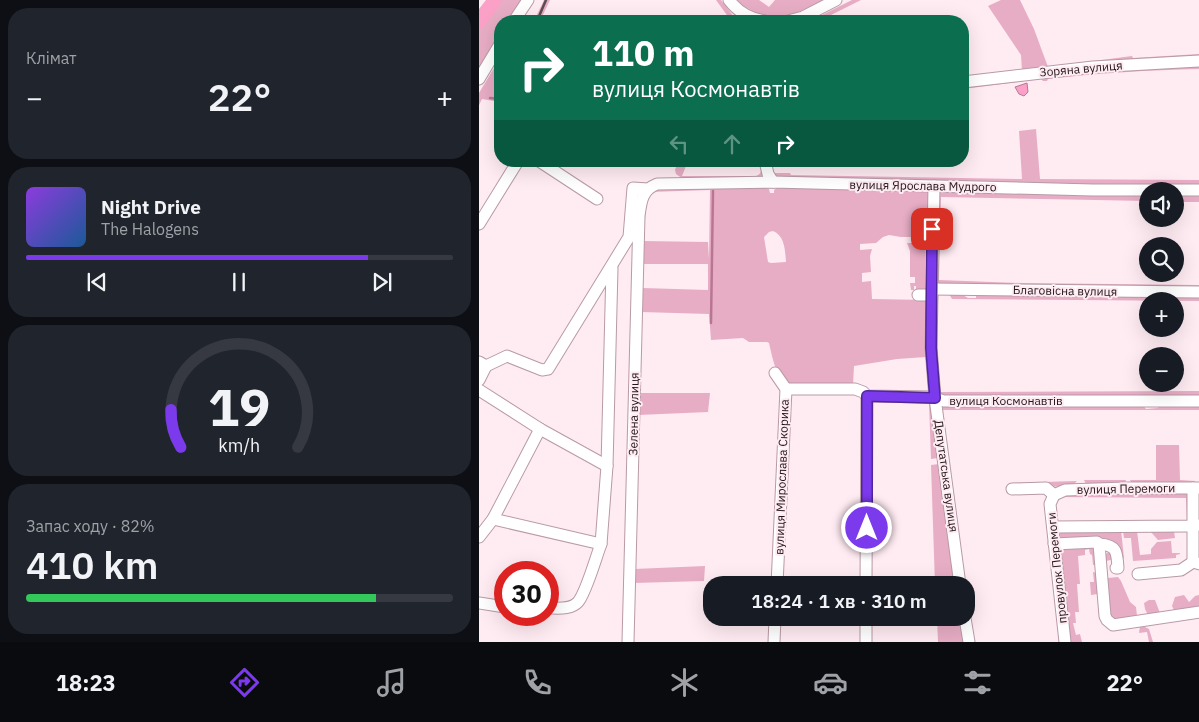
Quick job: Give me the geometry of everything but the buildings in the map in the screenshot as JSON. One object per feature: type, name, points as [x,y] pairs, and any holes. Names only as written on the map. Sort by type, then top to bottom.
[{"type":"street","points":[[518,15],[527,0]]},
{"type":"street","points":[[729,0],[742,15]]},
{"type":"street","points":[[807,15],[836,0]]},
{"type":"street","points":[[479,79],[494,54]]},
{"type":"street","name":"Зоряна вулиця","points":[[969,81],[1093,67],[1199,60]]},
{"type":"street","points":[[479,224],[514,167]]},
{"type":"street","points":[[548,167],[597,198]]},
{"type":"street","points":[[766,167],[773,182]]},
{"type":"street","name":"вулиця Ярослава Мудрого","points":[[648,188],[657,184],[773,182],[1199,190]]},
{"type":"street","name":"Депутатська вулиця","points":[[934,186],[931,348],[935,398],[959,576]]},
{"type":"street","points":[[479,380],[482,364],[507,356],[542,370],[548,369],[629,237],[633,188],[648,188]]},
{"type":"street","name":"Зелена вулиця","points":[[629,642],[639,216],[641,200],[648,188]]},
{"type":"street","points":[[559,607],[569,607],[577,602],[583,592],[601,544],[607,466],[612,266]]},
{"type":"street","name":"Благовісна вулиця","points":[[918,295],[931,292],[1199,292]]},
{"type":"street","name":"вулиця Мирослава Скорика","points":[[775,373],[786,389],[777,576]]},
{"type":"street","name":"вулиця Космонавтів","points":[[786,389],[855,390],[863,392],[867,396],[935,398],[944,401],[1199,401]]},
{"type":"street","points":[[479,390],[540,429],[607,466]]},
{"type":"street","points":[[866,576],[867,396]]},
{"type":"street","points":[[479,537],[493,519],[540,429]]},
{"type":"street","points":[[1011,489],[1046,488],[1053,495]]},
{"type":"street","points":[[1138,574],[1181,570],[1196,563],[1196,488]]},
{"type":"street","name":"вулиця Перемоги","points":[[1053,495],[1065,490],[1196,488]]},
{"type":"street","name":"провулок Перемоги","points":[[1053,495],[1050,504],[1065,642]]},
{"type":"street","points":[[493,519],[601,544]]},
{"type":"street","points":[[1053,527],[1196,525]]},
{"type":"street","points":[[1054,544],[1097,542],[1099,544],[1108,544],[1117,554],[1118,568],[1116,568]]},
{"type":"street","points":[[1099,544],[1105,616],[1110,623],[1113,625],[1199,612]]},
{"type":"street","points":[[479,603],[494,605]]},
{"type":"street","points":[[774,642],[775,626]]},
{"type":"street","points":[[866,626],[866,642]]},
{"type":"street","points":[[966,626],[969,642]]},
{"type":"shaded area","points":[[486,0],[528,0],[518,15],[494,15],[494,54],[479,79],[479,9]]},
{"type":"shaded area","points":[[544,0],[550,0],[543,15],[537,15]]},
{"type":"shaded area","points":[[716,0],[721,0],[732,15],[727,15]]},
{"type":"shaded area","points":[[736,0],[759,0],[769,7],[775,0],[825,0],[802,11],[786,15],[759,14]]},
{"type":"shaded area","points":[[852,0],[861,0],[831,15],[822,15]]},
{"type":"shaded area","points":[[1001,0],[1020,0],[1034,29],[1048,67],[1132,56],[1133,58],[1199,54],[1199,58],[969,79],[969,75],[1022,71],[1021,55],[988,6]]},
{"type":"shaded area","points":[[1199,63],[1199,69],[1086,75],[1048,79],[1047,81],[1041,79],[969,88],[969,85],[1048,74]]},
{"type":"shaded area","points":[[494,68],[494,101],[482,99],[479,105],[479,93]]},
{"type":"shaded area","points":[[1027,83],[1028,92],[1024,96],[1019,94],[1015,87]]},
{"type":"shaded area","points":[[1036,129],[1040,179],[1199,180],[1199,184],[1139,182],[1139,184],[1039,184],[780,179],[772,173],[771,167],[773,173],[790,173],[791,175],[1022,179],[1019,131]]},
{"type":"shaded area","points":[[676,167],[686,167],[682,176],[756,176],[761,172],[761,167],[763,174],[760,178],[683,179],[676,174]]},
{"type":"shaded area","points":[[665,186],[765,187],[769,189],[770,193],[774,193],[774,190],[777,188],[888,188],[892,193],[895,188],[927,189],[931,196],[926,237],[889,235],[876,243],[860,244],[860,250],[872,249],[870,256],[871,272],[862,273],[862,282],[871,281],[872,299],[925,300],[926,357],[928,357],[931,393],[929,395],[871,393],[853,387],[793,385],[782,378],[776,368],[769,343],[749,342],[743,338],[711,340],[709,314],[641,312],[639,393],[710,393],[708,412],[638,415],[634,569],[705,566],[703,581],[634,583],[634,642],[632,642],[641,212],[644,197],[647,197],[643,241],[708,242],[709,259],[710,190],[647,193],[650,189]],"holes":[[[769,232],[777,233],[785,248],[786,262],[771,263],[768,262],[764,237]],[[643,264],[708,264],[708,290],[643,288]],[[926,357],[929,392],[871,391],[867,388],[853,385],[854,366],[897,359]]]},
{"type":"shaded area","points":[[941,192],[1139,194],[1139,201],[941,197],[939,280],[1199,285],[1200,290],[938,284],[939,195]]},
{"type":"shaded area","points":[[1184,194],[1199,194],[1199,202],[1184,202]]},
{"type":"shaded area","points":[[907,243],[925,243],[925,290],[916,290],[916,286],[914,286],[914,290],[911,290],[910,283],[915,283],[915,277],[910,277],[910,251]]},
{"type":"shaded area","points":[[949,294],[961,294],[968,298],[976,298],[976,295],[1139,295],[1139,301],[952,299]]},
{"type":"shaded area","points":[[1184,295],[1199,295],[1200,301],[1184,301]]},
{"type":"shaded area","points":[[937,300],[940,392],[1199,391],[1199,396],[943,397],[940,395],[937,369]]},
{"type":"shaded area","points":[[874,398],[931,400],[940,456],[931,459],[929,402],[871,401],[870,576],[868,576],[870,401]]},
{"type":"shaded area","points":[[942,405],[1143,405],[1146,409],[1158,408],[1159,406],[1200,405],[1199,410],[943,410],[946,431]]},
{"type":"shaded area","points":[[1156,445],[1179,445],[1180,480],[1195,482],[1132,484],[1130,480],[1156,480]]},
{"type":"shaded area","points":[[939,464],[955,576],[935,576],[931,465]]},
{"type":"shaded area","points":[[1084,480],[1126,480],[1125,483],[1087,486]]},
{"type":"shaded area","points":[[1077,481],[1072,486],[1017,488],[1011,483]]},
{"type":"shaded area","points":[[1188,492],[1188,519],[1186,498],[1055,497],[1059,493]]},
{"type":"shaded area","points":[[1121,530],[1124,558],[1120,558],[1119,553],[1060,541],[1059,533],[1060,531]]},
{"type":"shaded area","points":[[1123,531],[1137,531],[1140,555],[1151,554],[1151,549],[1157,542],[1171,541],[1172,553],[1180,554],[1176,555],[1176,558],[1133,561],[1131,538],[1124,538]]},
{"type":"shaded area","points":[[1150,531],[1174,531],[1175,538],[1158,540]]},
{"type":"shaded area","points":[[1094,545],[1095,565],[1093,565],[1089,549],[1085,550],[1085,555],[1078,556],[1079,612],[1075,612],[1076,623],[1073,623],[1076,635],[1080,634],[1082,642],[1068,642],[1061,548]]},
{"type":"shaded area","points":[[1113,552],[1115,559],[1106,561],[1108,578],[1118,577],[1130,602],[1136,607],[1137,616],[1114,621],[1110,618],[1104,556],[1107,553]]},
{"type":"shaded area","points":[[1093,572],[1097,573],[1098,594],[1091,595],[1090,582],[1094,582]]},
{"type":"shaded area","points":[[1184,595],[1189,602],[1199,595],[1199,606],[1175,612],[1172,606],[1175,597]]},
{"type":"shaded area","points":[[1149,600],[1155,600],[1160,613],[1148,615],[1144,603]]},
{"type":"shaded area","points":[[937,626],[962,626],[965,642],[938,642]]},
{"type":"shaded area","points":[[1140,626],[1149,629],[1153,642],[1149,642],[1147,632],[1139,633]]},
{"type":"waterway","points":[[479,22],[495,0]]},
{"type":"waterway","points":[[490,98],[494,98]]},
{"type":"waterway","points":[[711,323],[713,191]]},
{"type":"railway","points":[[540,15],[546,0]]},
{"type":"route","points":[[867,528],[867,396],[935,398],[931,348],[932,229]]}]
